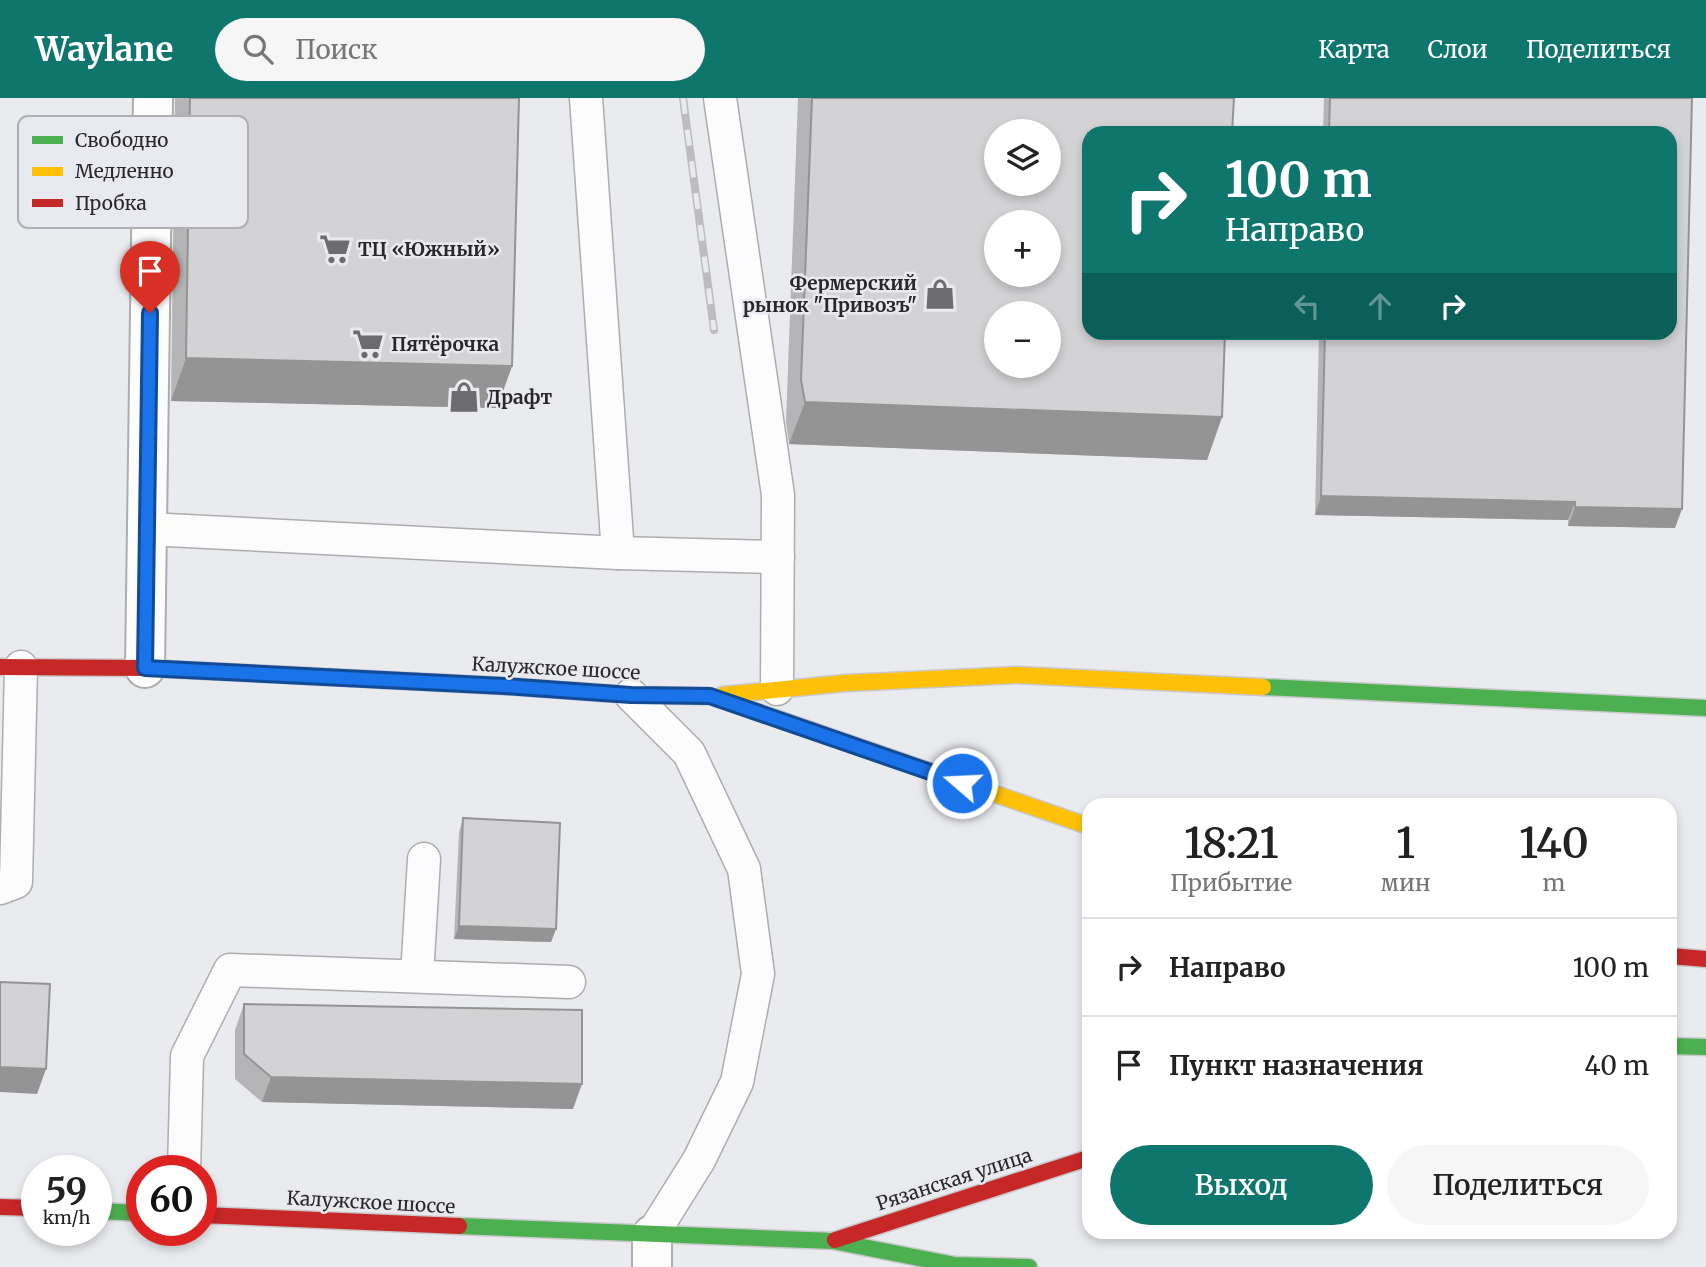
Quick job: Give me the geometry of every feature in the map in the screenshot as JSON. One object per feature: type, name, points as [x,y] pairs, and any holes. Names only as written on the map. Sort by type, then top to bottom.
[{"type":"main road","name":"Калужское шоссе","points":[[10,667],[145,668],[631,695],[710,696],[1082,824]]},
{"type":"main road","points":[[710,696],[846,683],[1017,675],[1706,708]]},
{"type":"main road","points":[[1677,957],[1706,959]]},
{"type":"main road","points":[[1677,1046],[1706,1047]]},
{"type":"main road","name":"Рязанская улица","points":[[833,1241],[1082,1160]]},
{"type":"main road","points":[[0,1207],[21,1208]]},
{"type":"main road","name":"Калужское шоссе","points":[[217,1217],[652,1251],[833,1241]]},
{"type":"main road","points":[[833,1241],[955,1265],[1030,1267]]},
{"type":"street","points":[[153,98],[153,116]]},
{"type":"street","points":[[145,668],[151,228]]},
{"type":"lane","points":[[586,98],[618,553]]},
{"type":"lane","points":[[720,98],[778,495],[777,690]]},
{"type":"lane","points":[[147,529],[618,553],[778,557]]},
{"type":"lane","points":[[0,888],[16,882],[10,667]]},
{"type":"lane","points":[[631,695],[689,753],[744,869],[758,974],[737,1082],[652,1251]]},
{"type":"lane","points":[[417,976],[424,859]]},
{"type":"lane","points":[[184,1155],[187,1056],[230,970],[569,982]]},
{"type":"building","name":"ТЦ «Южный»","points":[[190,98],[519,98],[512,366],[186,358],[188,228],[248,228],[248,116],[190,116]]},
{"type":"building","name":"Фермерский рынок \"Привозъ\"","points":[[812,98],[1234,98],[1232,126],[1082,126],[1082,340],[1225,340],[1222,417],[805,402],[801,380]]},
{"type":"building","points":[[1330,98],[1692,98],[1682,509],[1575,507],[1575,502],[1321,496],[1325,340],[1677,340],[1677,126],[1329,126]]},
{"type":"building","points":[[463,818],[560,823],[556,929],[459,926]]},
{"type":"building","points":[[0,982],[50,984],[46,1069],[0,1067]]},
{"type":"building","points":[[244,1004],[582,1010],[582,1084],[271,1077],[244,1054]]},
{"type":"railway","points":[[683,98],[714,330]]},
{"type":"traffic: fast","points":[[308,676],[631,695],[710,696],[787,722]]},
{"type":"traffic: fast","points":[[1263,687],[1706,708]]},
{"type":"traffic: fast","points":[[1677,1046],[1706,1047]]},
{"type":"traffic: fast","points":[[112,1212],[126,1212]]},
{"type":"traffic: fast","points":[[459,1226],[833,1241],[955,1265],[1029,1267]]},
{"type":"traffic: slow","points":[[723,695],[846,683],[1017,675],[1263,687]]},
{"type":"traffic: slow","points":[[787,722],[1082,824]]},
{"type":"traffic: jam","points":[[0,667],[145,668],[308,676]]},
{"type":"traffic: jam","points":[[1677,957],[1706,959]]},
{"type":"traffic: jam","points":[[835,1240],[1082,1160]]},
{"type":"traffic: jam","points":[[0,1207],[21,1208]]},
{"type":"traffic: jam","points":[[217,1216],[459,1226]]},
{"type":"place","name":"ТЦ «Южный»","points":[[335,249]]},
{"type":"place","name":"Фермерский рынок \"Привозъ\"","points":[[940,294]]},
{"type":"place","name":"Пятёрочка","points":[[368,344]]},
{"type":"place","name":"Драфт","points":[[464,397]]},
{"type":"route","points":[[150,313],[145,668],[631,695],[710,696],[962,783]]}]
